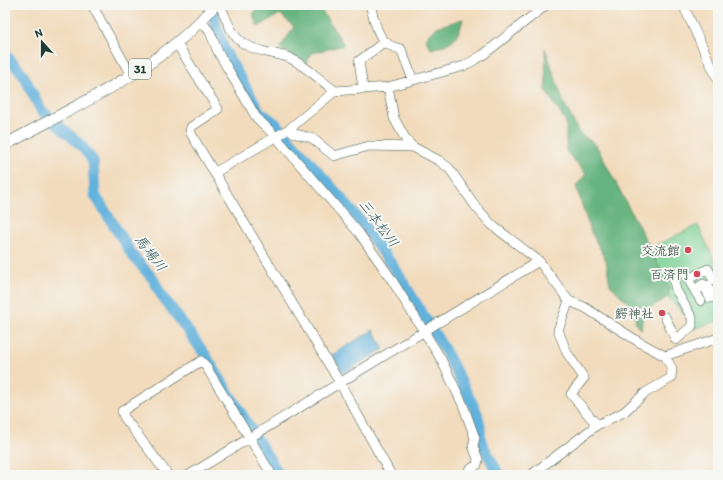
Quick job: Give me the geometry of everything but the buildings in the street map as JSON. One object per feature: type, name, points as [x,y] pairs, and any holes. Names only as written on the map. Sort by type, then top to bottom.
[{"type":"main road","name":"31","points":[[5,145],[131,75],[177,44],[201,21],[211,7]]},
{"type":"street","points":[[92,5],[131,75]]},
{"type":"street","points":[[220,5],[232,31],[240,43],[255,49],[289,57],[306,68],[335,91]]},
{"type":"street","points":[[370,5],[380,37],[384,42],[401,49],[413,80]]},
{"type":"street","points":[[214,173],[288,129],[335,91],[388,87],[464,66],[483,55],[546,5]]},
{"type":"street","points":[[682,5],[718,80]]},
{"type":"street","points":[[201,21],[210,32],[218,52],[256,117],[276,137],[359,233],[390,277],[441,359],[472,426],[475,438],[473,446],[478,459],[478,465],[469,470],[471,475]]},
{"type":"street","points":[[363,88],[359,61],[384,42]]},
{"type":"street","points":[[177,44],[218,106],[217,111],[189,129],[340,383],[391,475]]},
{"type":"street","points":[[388,87],[394,118],[406,140],[413,147],[438,160],[449,168],[476,207],[492,225],[539,261],[569,301],[584,307],[639,342],[665,356],[672,369],[671,378],[645,393],[624,412],[597,425],[530,475]]},
{"type":"street","points":[[288,129],[296,134],[312,138],[334,156],[369,146],[413,147]]},
{"type":"street","points":[[189,475],[539,261]]},
{"type":"street","points":[[688,279],[708,269],[714,281],[718,279]]},
{"type":"street","points":[[664,317],[676,340],[692,326],[692,318],[676,290],[673,277],[685,272],[701,302]]},
{"type":"street","points":[[696,293],[700,286],[704,284],[710,298],[713,297],[707,285]]},
{"type":"street","points":[[569,301],[558,330],[567,353],[584,378],[571,394],[597,425]]},
{"type":"street","points":[[665,356],[680,348],[717,342]]},
{"type":"street","points":[[168,475],[124,418],[122,411],[198,362],[203,362],[205,365],[272,475]]},
{"type":"green space","points":[[259,5],[318,5],[344,45],[312,53],[305,65],[280,48],[294,27],[280,14],[258,27],[253,15]]},
{"type":"green space","points":[[463,19],[459,32],[453,40],[449,43],[431,49],[425,38],[437,27]]},
{"type":"green space","points":[[545,48],[563,101],[579,133],[596,145],[650,248],[669,288],[668,297],[643,312],[641,330],[636,325],[634,309],[610,285],[606,260],[590,230],[576,186],[586,174],[566,151],[566,122],[546,91]]},
{"type":"green space","points":[[698,225],[718,268],[718,321],[690,330],[690,320],[668,297],[669,288],[650,248]]},
{"type":"water","points":[[373,330],[384,349],[343,373],[332,355]]},
{"type":"waterway","name":"三本松川","points":[[213,5],[215,22],[224,50],[260,112],[275,123],[365,227],[397,272],[447,354],[477,413],[481,442],[499,475]]},
{"type":"waterway","name":"馬場川","points":[[5,54],[22,73],[41,110],[82,146],[93,161],[95,195],[133,256],[153,279],[161,294],[204,353],[279,475]]},
{"type":"place","name":"交流館","points":[[688,250]]},
{"type":"place","name":"百済門","points":[[697,274]]},
{"type":"place","name":"鰐神社","points":[[662,313]]}]
